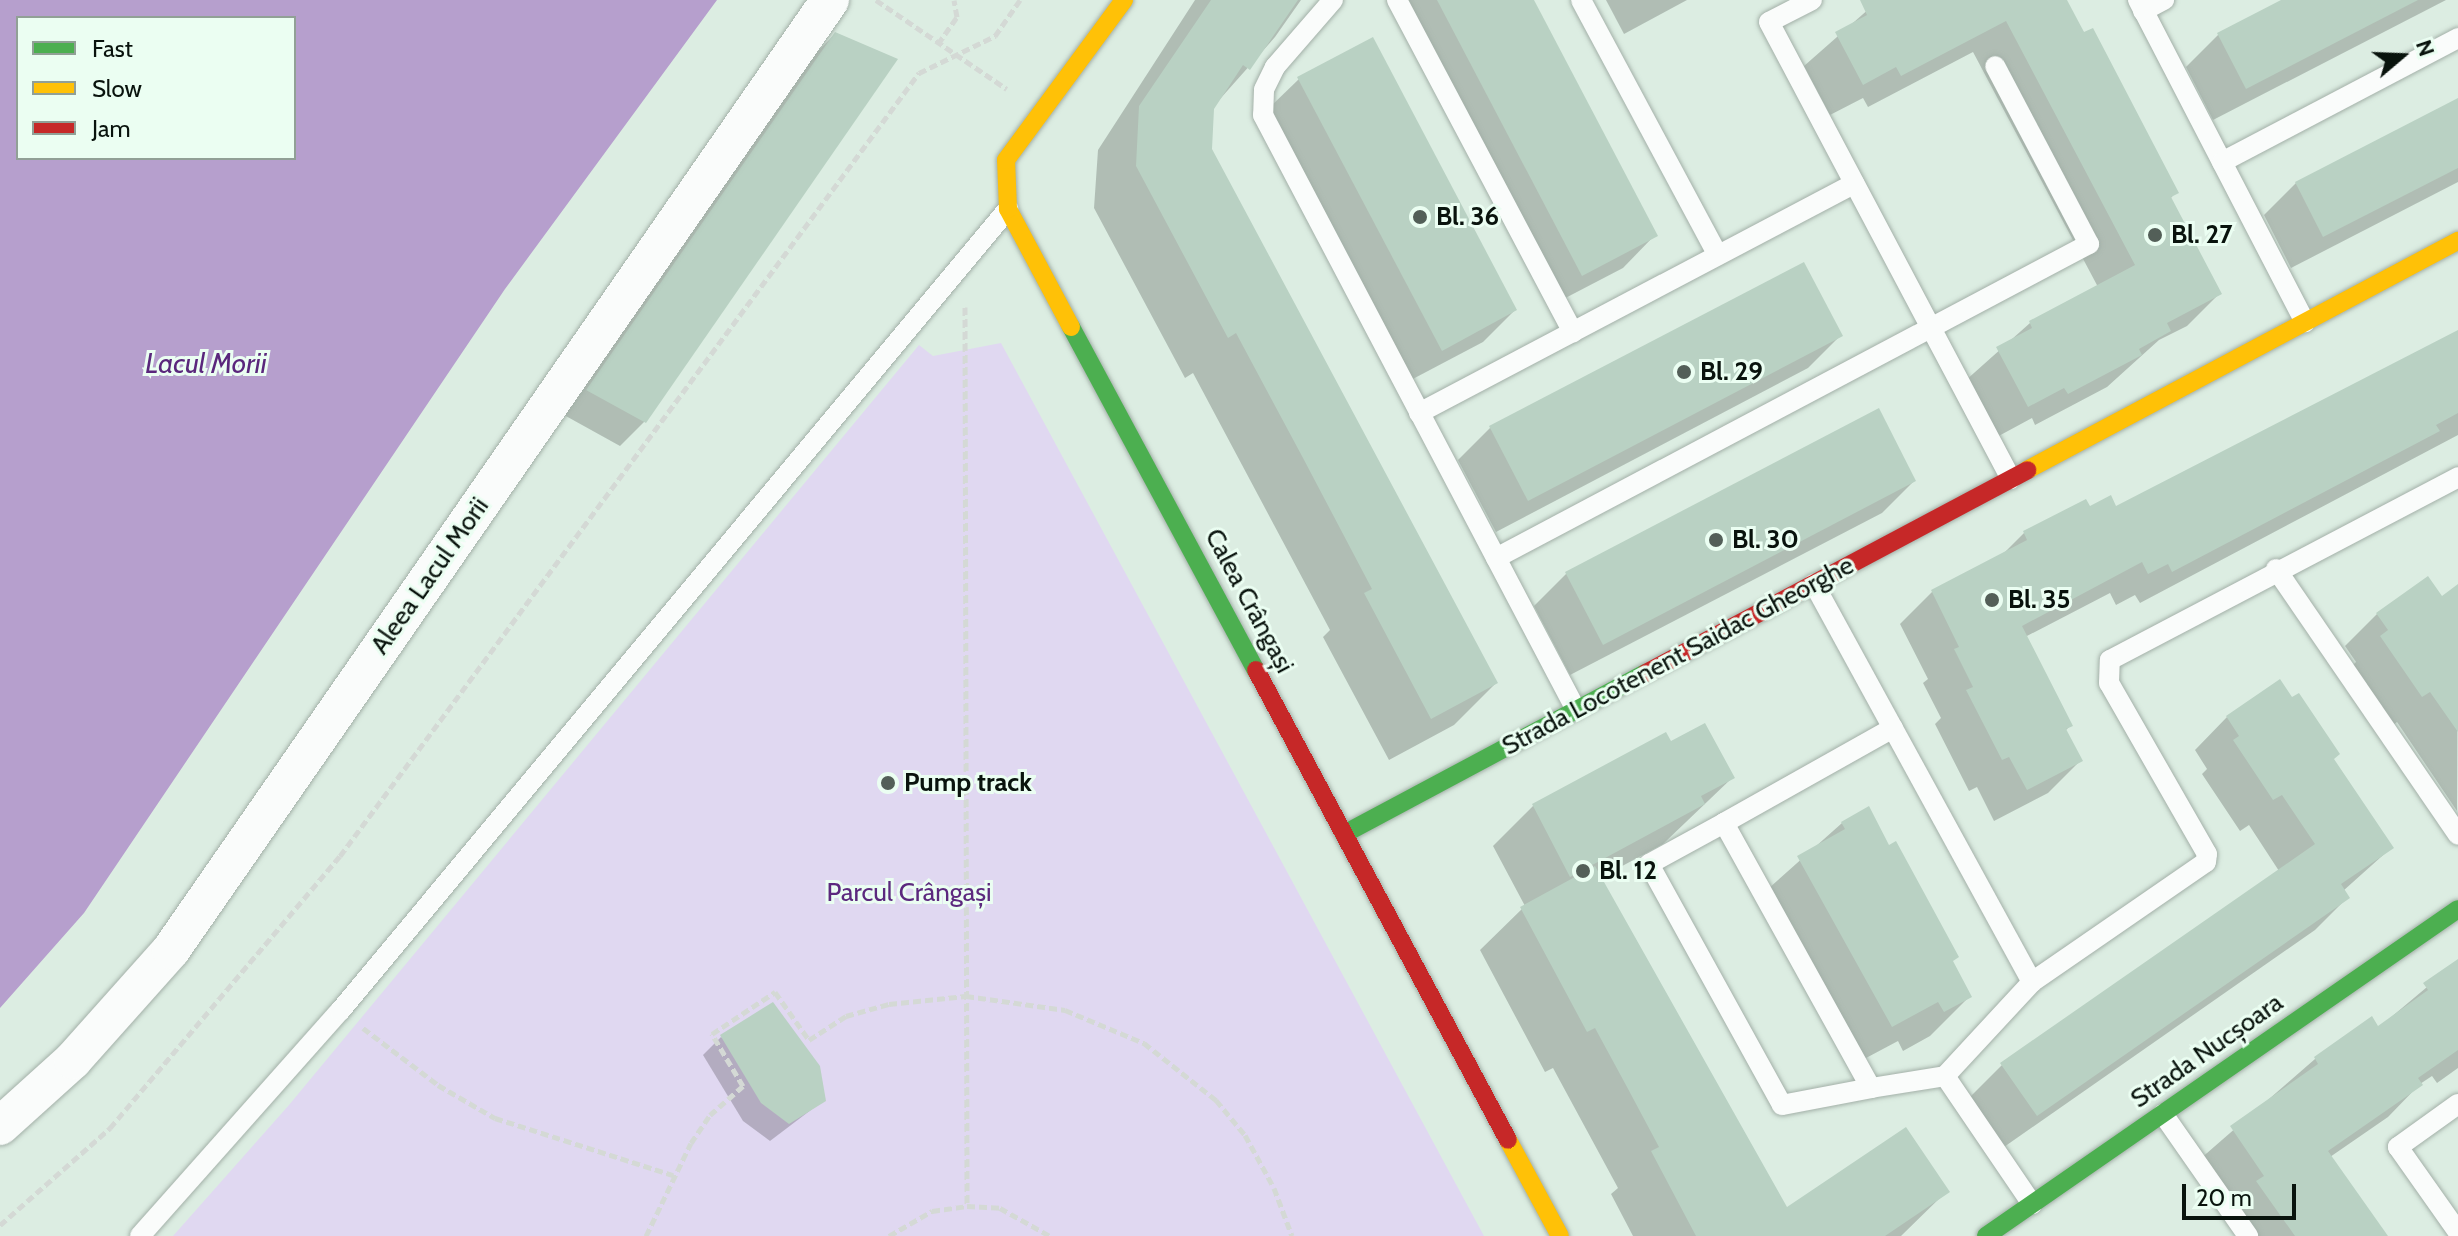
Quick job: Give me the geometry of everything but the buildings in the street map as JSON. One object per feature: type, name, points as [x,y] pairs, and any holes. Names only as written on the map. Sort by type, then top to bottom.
[{"type":"street","name":"Aleea Lacul Morii","points":[[0,1126],[73,1060],[171,950],[830,0]]},
{"type":"street","name":"Calea Crângași","points":[[1124,0],[1006,160],[1008,209],[1560,1236]]},
{"type":"street","name":"Strada Locotenent Saidac Gheorghe","points":[[1344,834],[2458,241]]},
{"type":"street","name":"Strada Nucșoara","points":[[1986,1236],[2458,909]]},
{"type":"lane","points":[[1333,0],[1275,67],[1264,90],[1263,115],[1576,710]]},
{"type":"lane","points":[[1397,0],[1573,332]]},
{"type":"lane","points":[[1581,0],[1718,255]]},
{"type":"lane","points":[[1812,0],[1769,22],[2011,479]]},
{"type":"lane","points":[[2164,0],[2140,5],[2305,322]]},
{"type":"lane","points":[[2222,162],[2458,38]]},
{"type":"lane","points":[[1496,558],[2089,244],[1995,66]]},
{"type":"lane","points":[[1419,413],[1854,184]]},
{"type":"lane","points":[[140,1236],[340,1011],[1008,209]]},
{"type":"lane","points":[[1893,728],[1649,864],[1782,1105],[1945,1076],[2032,982],[2208,858],[2109,683],[2110,660],[2276,569],[2458,477]]},
{"type":"lane","points":[[2276,569],[2458,835]]},
{"type":"lane","points":[[1814,584],[2032,982]]},
{"type":"lane","points":[[1724,823],[1871,1088]]},
{"type":"lane","points":[[1945,1076],[2032,1204]]},
{"type":"lane","points":[[2458,1104],[2398,1147],[2458,1232]]},
{"type":"lane","points":[[2163,1114],[2248,1236]]},
{"type":"path","points":[[876,0],[1041,112]]},
{"type":"path","points":[[938,44],[957,17],[954,0]]},
{"type":"path","points":[[0,1225],[110,1128],[340,856],[919,73],[958,57],[995,36],[1020,0]]},
{"type":"path","points":[[965,260],[967,1206]]},
{"type":"path","points":[[646,1236],[673,1175],[710,1115],[743,1086],[712,1034],[775,992],[809,1040],[846,1016],[889,1004],[966,996],[1065,1010],[1144,1043],[1178,1066],[1245,1135],[1274,1188],[1292,1236]]},
{"type":"path","points":[[340,1011],[438,1085],[495,1118],[673,1175]]},
{"type":"path","points":[[889,1236],[932,1211],[967,1206],[1000,1208],[1050,1236]]},
{"type":"green space","name":"Parcul Crângași","points":[[1001,343],[1484,1236],[173,1236],[289,1105],[919,345],[933,356]]},
{"type":"water","name":"Lacul Morii","points":[[0,0],[717,0],[505,289],[84,913],[0,1008]]},
{"type":"traffic: fast","points":[[1071,327],[1256,670]]},
{"type":"traffic: fast","points":[[1344,834],[1646,673]]},
{"type":"traffic: fast","points":[[1986,1236],[2458,909]]},
{"type":"traffic: slow","points":[[1071,327],[1008,209],[1006,160],[1124,0]]},
{"type":"traffic: slow","points":[[2027,470],[2458,241]]},
{"type":"traffic: slow","points":[[1508,1140],[1560,1236]]},
{"type":"traffic: jam","points":[[1646,673],[2027,470]]},
{"type":"traffic: jam","points":[[1256,670],[1508,1140]]},
{"type":"place","name":"Bl. 36","points":[[1420,217]]},
{"type":"place","name":"Bl. 27","points":[[2155,235]]},
{"type":"place","name":"Bl. 29","points":[[1684,372]]},
{"type":"place","name":"Bl. 30","points":[[1716,540]]},
{"type":"place","name":"Bl. 35","points":[[1992,600]]},
{"type":"place","name":"Pump track","points":[[888,783]]},
{"type":"place","name":"Bl. 12","points":[[1583,871]]}]
